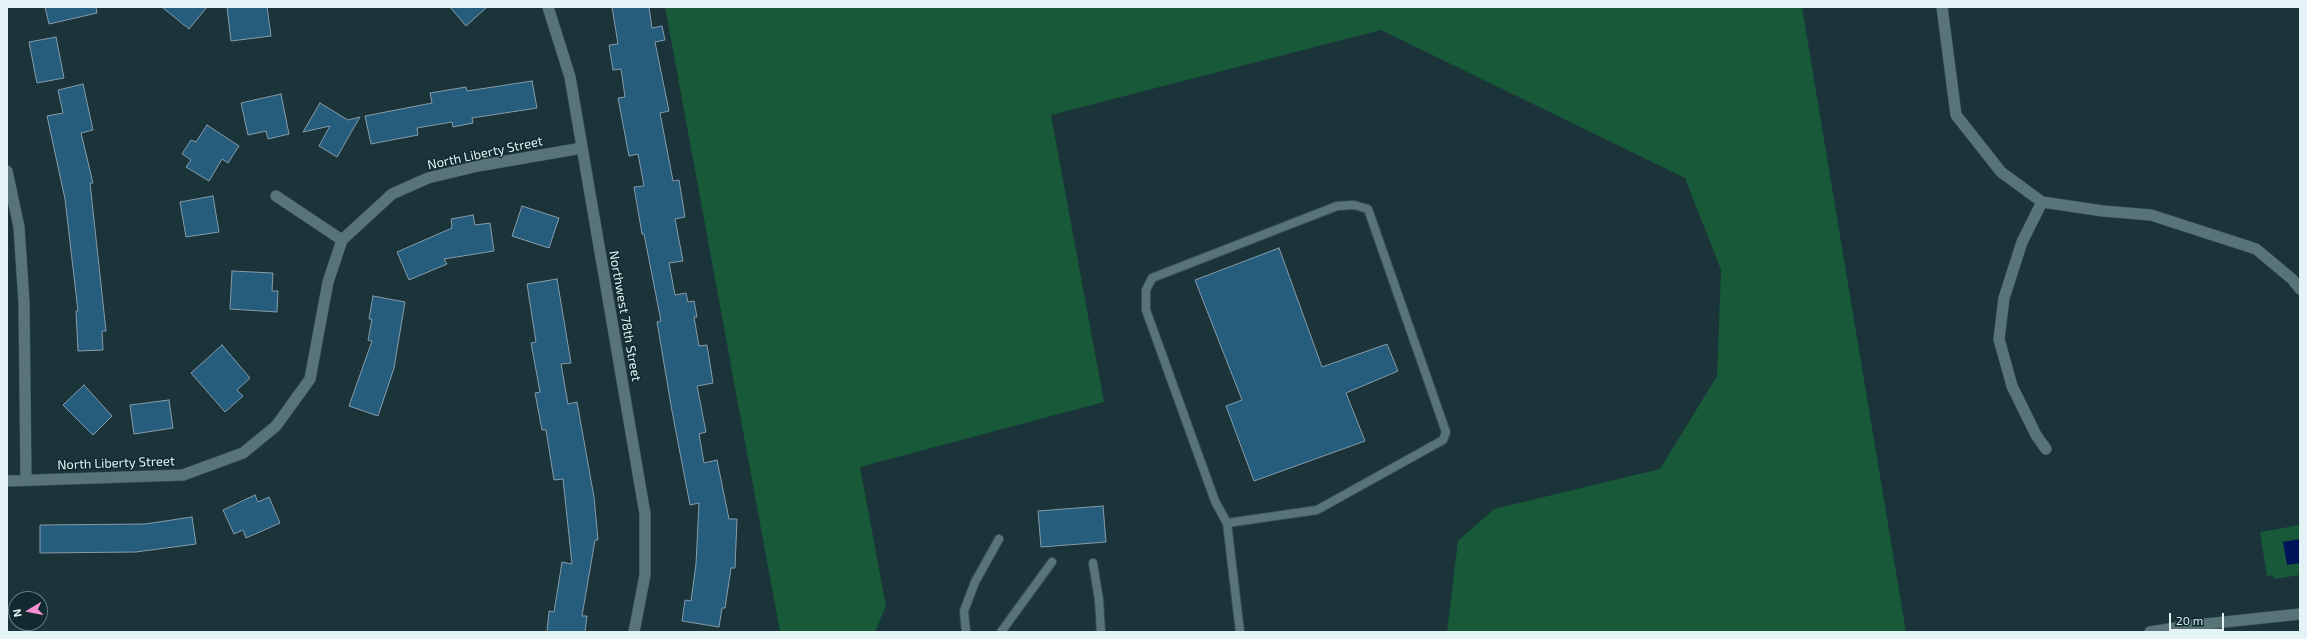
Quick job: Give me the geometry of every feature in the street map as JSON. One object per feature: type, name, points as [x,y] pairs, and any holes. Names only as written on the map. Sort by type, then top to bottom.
[{"type":"street","name":"Northwest 78th Street","points":[[548,7],[570,77],[645,514],[645,575],[634,632]]},
{"type":"street","points":[[1942,7],[1956,115],[2001,172],[2042,202],[2103,211],[2151,215],[2256,249],[2292,279],[2300,289]]},
{"type":"street","name":"North Liberty Street","points":[[7,481],[183,475],[243,453],[276,426],[310,379],[328,282],[342,240],[392,194],[428,178],[478,166],[582,148]]},
{"type":"street","points":[[7,172],[19,227],[24,303],[26,480]]},
{"type":"street","points":[[276,196],[342,240]]},
{"type":"street","points":[[2042,202],[2022,242],[2006,291],[1999,340],[2012,386],[2036,435],[2046,449]]},
{"type":"street","points":[[2150,632],[2187,626],[2300,614]]},
{"type":"lane","points":[[1227,523],[1316,510],[1443,440],[1446,432],[1368,209],[1354,205],[1337,206],[1152,278],[1146,290],[1146,310],[1215,501],[1227,523],[1240,632]]},
{"type":"lane","points":[[966,632],[964,611],[975,582],[999,539]]},
{"type":"lane","points":[[1001,632],[1052,562]]},
{"type":"lane","points":[[1093,564],[1100,600],[1101,632]]},
{"type":"green space","points":[[665,7],[1802,7],[1906,632],[1447,632],[1458,541],[1494,509],[1660,469],[1717,376],[1721,270],[1685,178],[1381,30],[1051,115],[1104,402],[860,467],[886,606],[875,632],[780,632]]},
{"type":"green space","points":[[2300,525],[2300,575],[2274,579],[2273,575],[2267,576],[2260,532]]},
{"type":"shaded area","points":[[2300,539],[2300,563],[2287,565],[2283,542]]},
{"type":"building","points":[[45,7],[96,7],[97,13],[49,24]]},
{"type":"building","points":[[162,7],[207,7],[189,29]]},
{"type":"building","points":[[227,7],[267,7],[271,36],[231,41]]},
{"type":"building","points":[[450,7],[487,7],[466,26]]},
{"type":"building","points":[[612,7],[649,7],[652,28],[662,26],[665,40],[655,42],[669,111],[660,113],[673,181],[679,180],[685,217],[675,219],[683,261],[669,263],[675,295],[686,293],[688,302],[694,301],[697,317],[694,317],[699,346],[707,345],[713,383],[697,386],[706,432],[699,434],[704,463],[717,460],[729,519],[737,519],[735,568],[731,568],[725,608],[722,608],[719,627],[682,621],[685,600],[691,601],[696,564],[699,503],[690,505],[672,411],[657,322],[661,321],[644,234],[642,234],[634,187],[644,186],[638,154],[629,156],[618,98],[625,97],[621,69],[613,70],[609,45],[618,44]]},
{"type":"building","points":[[56,37],[64,78],[37,83],[29,42]]},
{"type":"building","points":[[532,81],[537,108],[472,118],[473,123],[453,127],[452,122],[417,128],[418,135],[371,144],[365,116],[432,103],[430,93],[466,87],[467,91]]},
{"type":"building","points":[[83,84],[93,130],[81,133],[93,183],[90,183],[106,331],[102,331],[103,350],[78,351],[76,311],[78,311],[65,199],[47,116],[63,113],[58,90]]},
{"type":"building","points":[[281,94],[289,134],[268,139],[266,131],[248,135],[241,103]]},
{"type":"building","points":[[320,103],[348,120],[360,117],[337,157],[319,146],[330,126],[303,132]]},
{"type":"building","points":[[207,125],[239,146],[228,163],[222,159],[209,181],[186,167],[191,160],[182,154],[191,140],[196,142]]},
{"type":"building","points":[[213,196],[219,232],[186,237],[180,202]]},
{"type":"building","points":[[522,206],[559,218],[549,248],[512,236]]},
{"type":"building","points":[[473,215],[475,225],[490,223],[494,251],[444,259],[447,264],[409,280],[397,252],[452,228],[451,219]]},
{"type":"building","points":[[1279,248],[1322,367],[1387,344],[1398,371],[1346,393],[1365,441],[1254,481],[1226,406],[1242,400],[1195,280]]},
{"type":"building","points":[[232,271],[273,273],[272,291],[278,291],[277,312],[230,309]]},
{"type":"building","points":[[557,279],[571,363],[561,364],[568,404],[577,402],[594,497],[598,540],[595,540],[582,616],[587,616],[585,632],[547,632],[549,611],[554,612],[562,562],[572,564],[563,479],[554,480],[546,430],[542,430],[535,393],[540,392],[531,343],[536,342],[527,284]]},
{"type":"building","points":[[373,296],[405,302],[394,368],[378,416],[349,406],[372,341],[368,340],[372,319],[369,319]]},
{"type":"building","points":[[222,345],[250,378],[237,390],[243,396],[225,412],[191,373]]},
{"type":"building","points":[[84,385],[112,416],[93,435],[63,405]]},
{"type":"building","points":[[169,400],[173,428],[134,434],[130,405]]},
{"type":"building","points":[[255,495],[258,502],[269,497],[280,523],[246,538],[243,530],[234,534],[223,510]]},
{"type":"building","points":[[1103,506],[1106,542],[1041,547],[1038,511]]},
{"type":"building","points":[[192,517],[196,544],[136,552],[40,553],[40,525],[145,524]]}]
